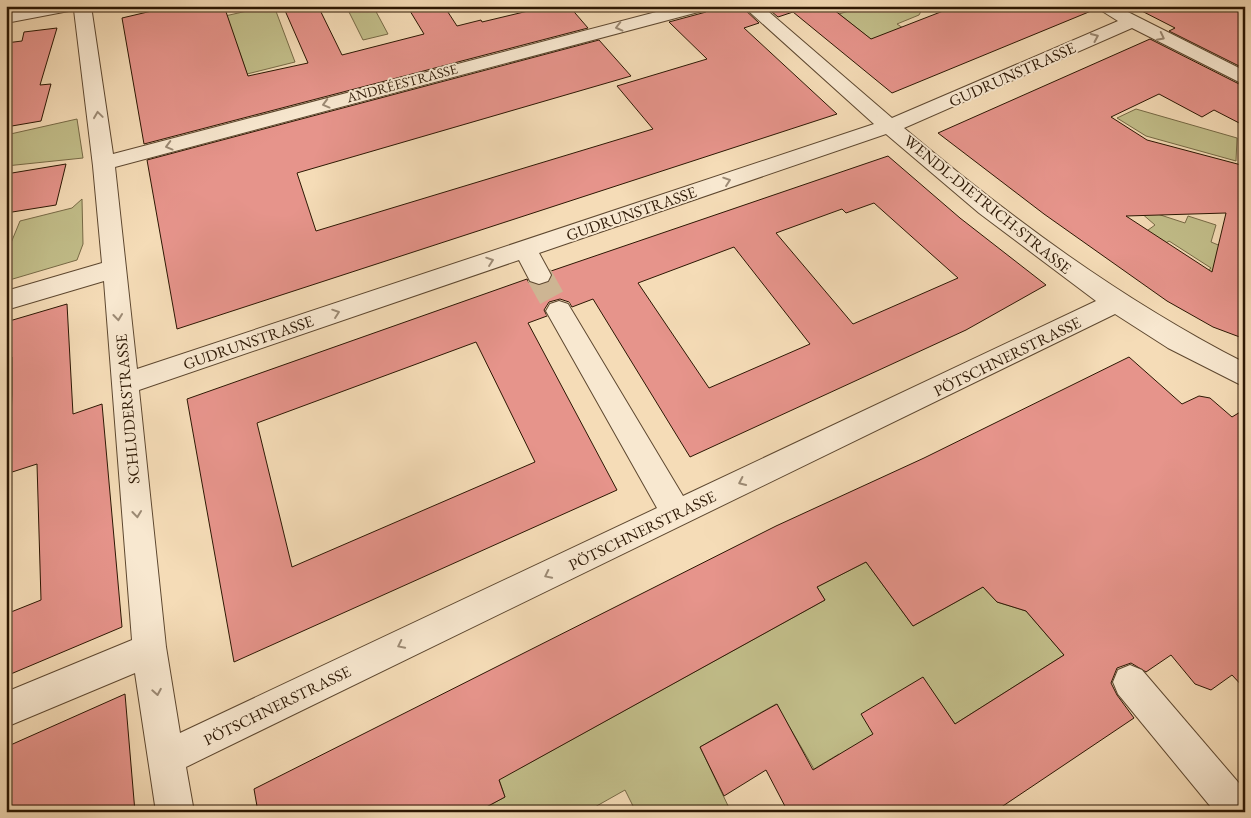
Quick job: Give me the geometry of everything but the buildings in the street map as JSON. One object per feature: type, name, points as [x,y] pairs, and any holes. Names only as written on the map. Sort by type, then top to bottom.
[{"type":"street","points":[[6,18],[69,6]]},
{"type":"street","name":"SCHLUDERSTRASSE","points":[[82,6],[105,163],[113,269],[150,650],[175,812]]},
{"type":"street","name":"ANDRÉESTRASSE","points":[[105,163],[700,6]]},
{"type":"street","name":"WENDL-DIETRICH-STRASSE","points":[[750,6],[890,126],[1041,249],[1116,302],[1212,360],[1245,376]]},
{"type":"street","points":[[1102,6],[1245,79]]},
{"type":"street","name":"GUDRUNSTRASSE","points":[[124,384],[890,126],[1131,22]]},
{"type":"street","points":[[524,249],[539,275]]},
{"type":"street","points":[[6,301],[113,269]]},
{"type":"street","name":"PÖTSCHNERSTRASSE","points":[[168,757],[1097,313],[1116,302]]},
{"type":"street","points":[[559,311],[676,513]]},
{"type":"street","points":[[6,710],[150,650]]},
{"type":"street","points":[[1130,682],[1231,802]]},
{"type":"shaded area","points":[[274,6],[295,62],[247,74],[236,42],[193,53],[168,29]]},
{"type":"shaded area","points":[[346,6],[373,6],[388,34],[363,40]]},
{"type":"shaded area","points":[[865,6],[924,6],[919,15],[897,24],[930,46],[872,40],[839,14]]},
{"type":"shaded area","points":[[1136,109],[1237,138],[1236,161],[1146,136],[1117,118]]},
{"type":"shaded area","points":[[77,119],[83,158],[6,166],[6,135]]},
{"type":"shaded area","points":[[82,199],[83,244],[77,260],[6,281],[6,255],[20,221],[72,208]]},
{"type":"shaded area","points":[[1133,206],[1185,223],[1188,216],[1216,225],[1211,242],[1228,249],[1245,269],[1204,274],[1211,268],[1169,241],[1156,250],[1137,238],[1155,225]]},
{"type":"shaded area","points":[[866,562],[913,626],[983,587],[997,602],[1026,611],[1064,655],[955,724],[923,678],[887,757],[852,775],[839,754],[814,769],[776,704],[700,747],[731,812],[636,812],[625,790],[586,812],[477,812],[505,797],[492,759],[522,767],[825,600],[817,587]]},
{"type":"tunnel","points":[[539,275],[559,311]]}]
